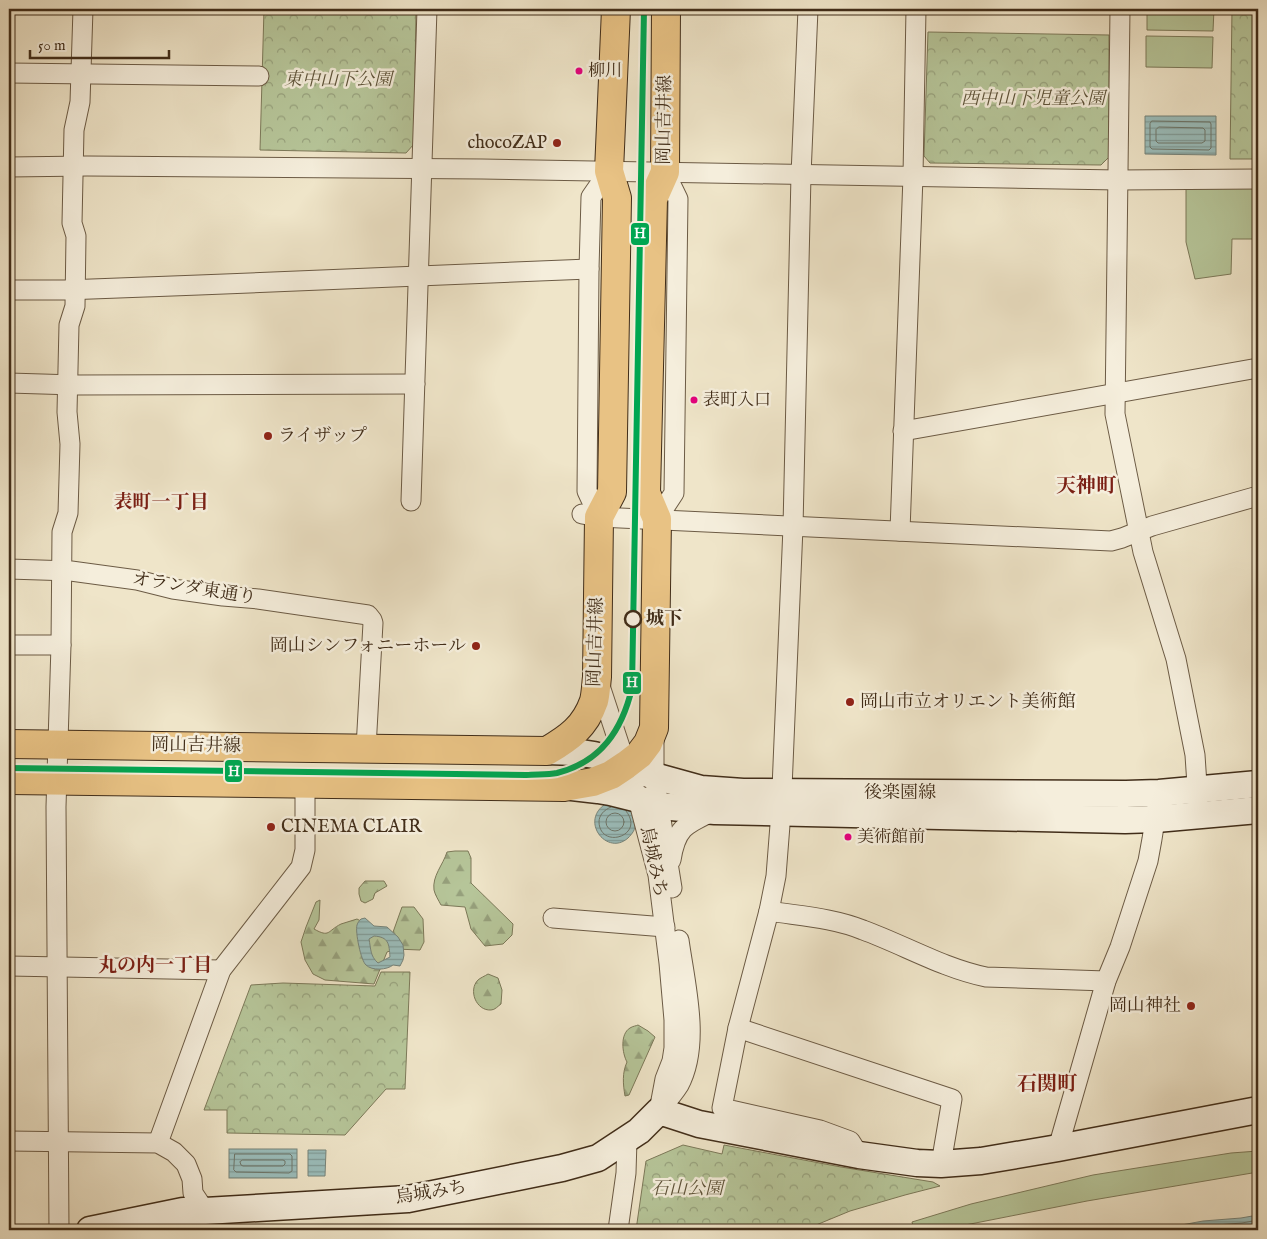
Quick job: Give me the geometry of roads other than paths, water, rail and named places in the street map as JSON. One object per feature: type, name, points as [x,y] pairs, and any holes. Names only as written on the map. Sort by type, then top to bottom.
[{"type":"main road","name":"岡山吉井線","points":[[9,744],[546,751],[576,732],[594,700],[597,677],[591,515],[612,492],[617,198],[609,171],[616,9]]},
{"type":"main road","name":"岡山吉井線","points":[[9,780],[564,787],[593,782],[611,775],[639,756],[648,743],[654,728],[657,519],[646,493],[653,198],[664,172],[666,9]]},
{"type":"main road","name":"後楽園線","points":[[546,751],[594,755],[654,776],[708,800]]},
{"type":"main road","name":"後楽園線","points":[[781,802],[1158,793],[1258,784]]},
{"type":"main road","name":"後楽園線","points":[[564,787],[598,790],[649,803],[708,800],[743,792],[781,802],[1116,820],[1156,819],[1258,810]]},
{"type":"main road","points":[[659,1111],[698,1124],[859,1155],[917,1163],[941,1164],[981,1161],[1058,1148],[1258,1110]]},
{"type":"main road","name":"烏城みち","points":[[90,1230],[126,1226],[183,1211],[209,1221],[408,1199],[562,1168],[598,1158],[639,1131],[659,1111]]},
{"type":"street","points":[[59,1230],[56,968],[57,780],[62,532],[68,513],[70,444],[67,412],[69,325],[75,306],[76,236],[72,222],[74,130],[80,102],[82,9]]},
{"type":"street","points":[[411,501],[427,9]]},
{"type":"street","points":[[808,9],[801,175],[793,526],[776,876],[738,1028],[722,1108],[820,1130],[850,1140],[859,1155]]},
{"type":"street","points":[[900,531],[913,176],[916,9]]},
{"type":"street","points":[[1120,9],[1114,414],[1143,552],[1176,659],[1195,755],[1199,815]]},
{"type":"street","points":[[9,73],[259,76]]},
{"type":"street","points":[[9,167],[609,171],[1118,180],[1258,179]]},
{"type":"street","points":[[609,171],[591,198],[588,269],[586,491],[591,515],[1111,540],[1122,538],[1152,526],[1258,496]]},
{"type":"street","points":[[9,290],[75,290],[588,269]]},
{"type":"street","points":[[903,431],[1258,368]]},
{"type":"street","points":[[9,383],[415,384]]},
{"type":"street","name":"オランダ東通り","points":[[9,568],[61,570],[137,580],[173,589],[258,599],[368,618],[366,748]]},
{"type":"street","points":[[9,645],[61,646]]},
{"type":"street","name":"烏城みち","points":[[597,677],[626,765],[649,803],[669,866],[689,1005],[690,1049],[687,1064],[678,1085],[659,1111]]},
{"type":"street","name":"烏城みち","points":[[654,728],[654,776],[649,803],[647,831],[658,875],[674,1020],[672,1061],[665,1080],[659,1111]]},
{"type":"street","points":[[158,1144],[221,970],[301,867],[305,850],[305,783]]},
{"type":"street","points":[[1058,1148],[1106,981],[1120,946],[1148,861],[1156,819],[1158,793]]},
{"type":"street","points":[[669,866],[673,846],[679,834],[708,800]]},
{"type":"street","points":[[768,911],[828,920],[861,929],[976,975],[986,977],[1106,981]]},
{"type":"street","points":[[553,918],[665,927]]},
{"type":"street","points":[[9,966],[221,970]]},
{"type":"street","points":[[738,1028],[952,1099],[941,1164]]},
{"type":"street","points":[[618,1230],[626,1173],[627,1140]]},
{"type":"street","points":[[9,1141],[158,1144],[174,1152],[186,1164],[192,1180],[192,1193],[209,1221]]},
{"type":"water","points":[[1145,116],[1216,116],[1216,155],[1145,154]]},
{"type":"water","points":[[607,803],[631,809],[633,815],[635,822],[634,830],[628,838],[620,843],[604,840],[595,827],[595,818],[599,810]]},
{"type":"water","points":[[365,918],[374,926],[387,927],[398,937],[403,945],[404,955],[400,966],[393,965],[380,969],[366,965],[360,952],[357,934],[357,925],[361,919]],"holes":[[[374,936],[387,942],[390,957],[378,963],[372,955],[369,939]]]},
{"type":"water","points":[[229,1149],[297,1149],[297,1178],[229,1178]]},
{"type":"water","points":[[308,1150],[326,1150],[325,1176],[308,1176]]},
{"type":"water","points":[[1258,1215],[1258,1230],[1106,1230],[1113,1228],[1176,1226]]},
{"type":"place","name":"柳川","points":[[579,71]]},
{"type":"place","name":"chocoZAP","points":[[557,143]]},
{"type":"place","name":"表町入口","points":[[694,400]]},
{"type":"place","name":"ライザップ","points":[[268,436]]},
{"type":"place","name":"城下","points":[[633,619]]},
{"type":"place","name":"岡山シンフォニーホール","points":[[476,646]]},
{"type":"place","name":"岡山市立オリエント美術館","points":[[850,702]]},
{"type":"place","name":"CINEMA CLAIR","points":[[271,827]]},
{"type":"place","name":"美術館前","points":[[848,837]]},
{"type":"place","name":"岡山神社","points":[[1191,1006]]},
{"type":"district","name":"天神町","points":[[1086,486]]},
{"type":"district","name":"表町一丁目","points":[[161,503]]},
{"type":"district","name":"丸の内一丁目","points":[[155,966]]},
{"type":"district","name":"石関町","points":[[1047,1084]]},
{"type":"park label","name":"東中山下公園","points":[[338,80]]},
{"type":"park label","name":"西中山下児童公園","points":[[1033,99]]},
{"type":"park label","name":"石山公園","points":[[687,1189]]}]
